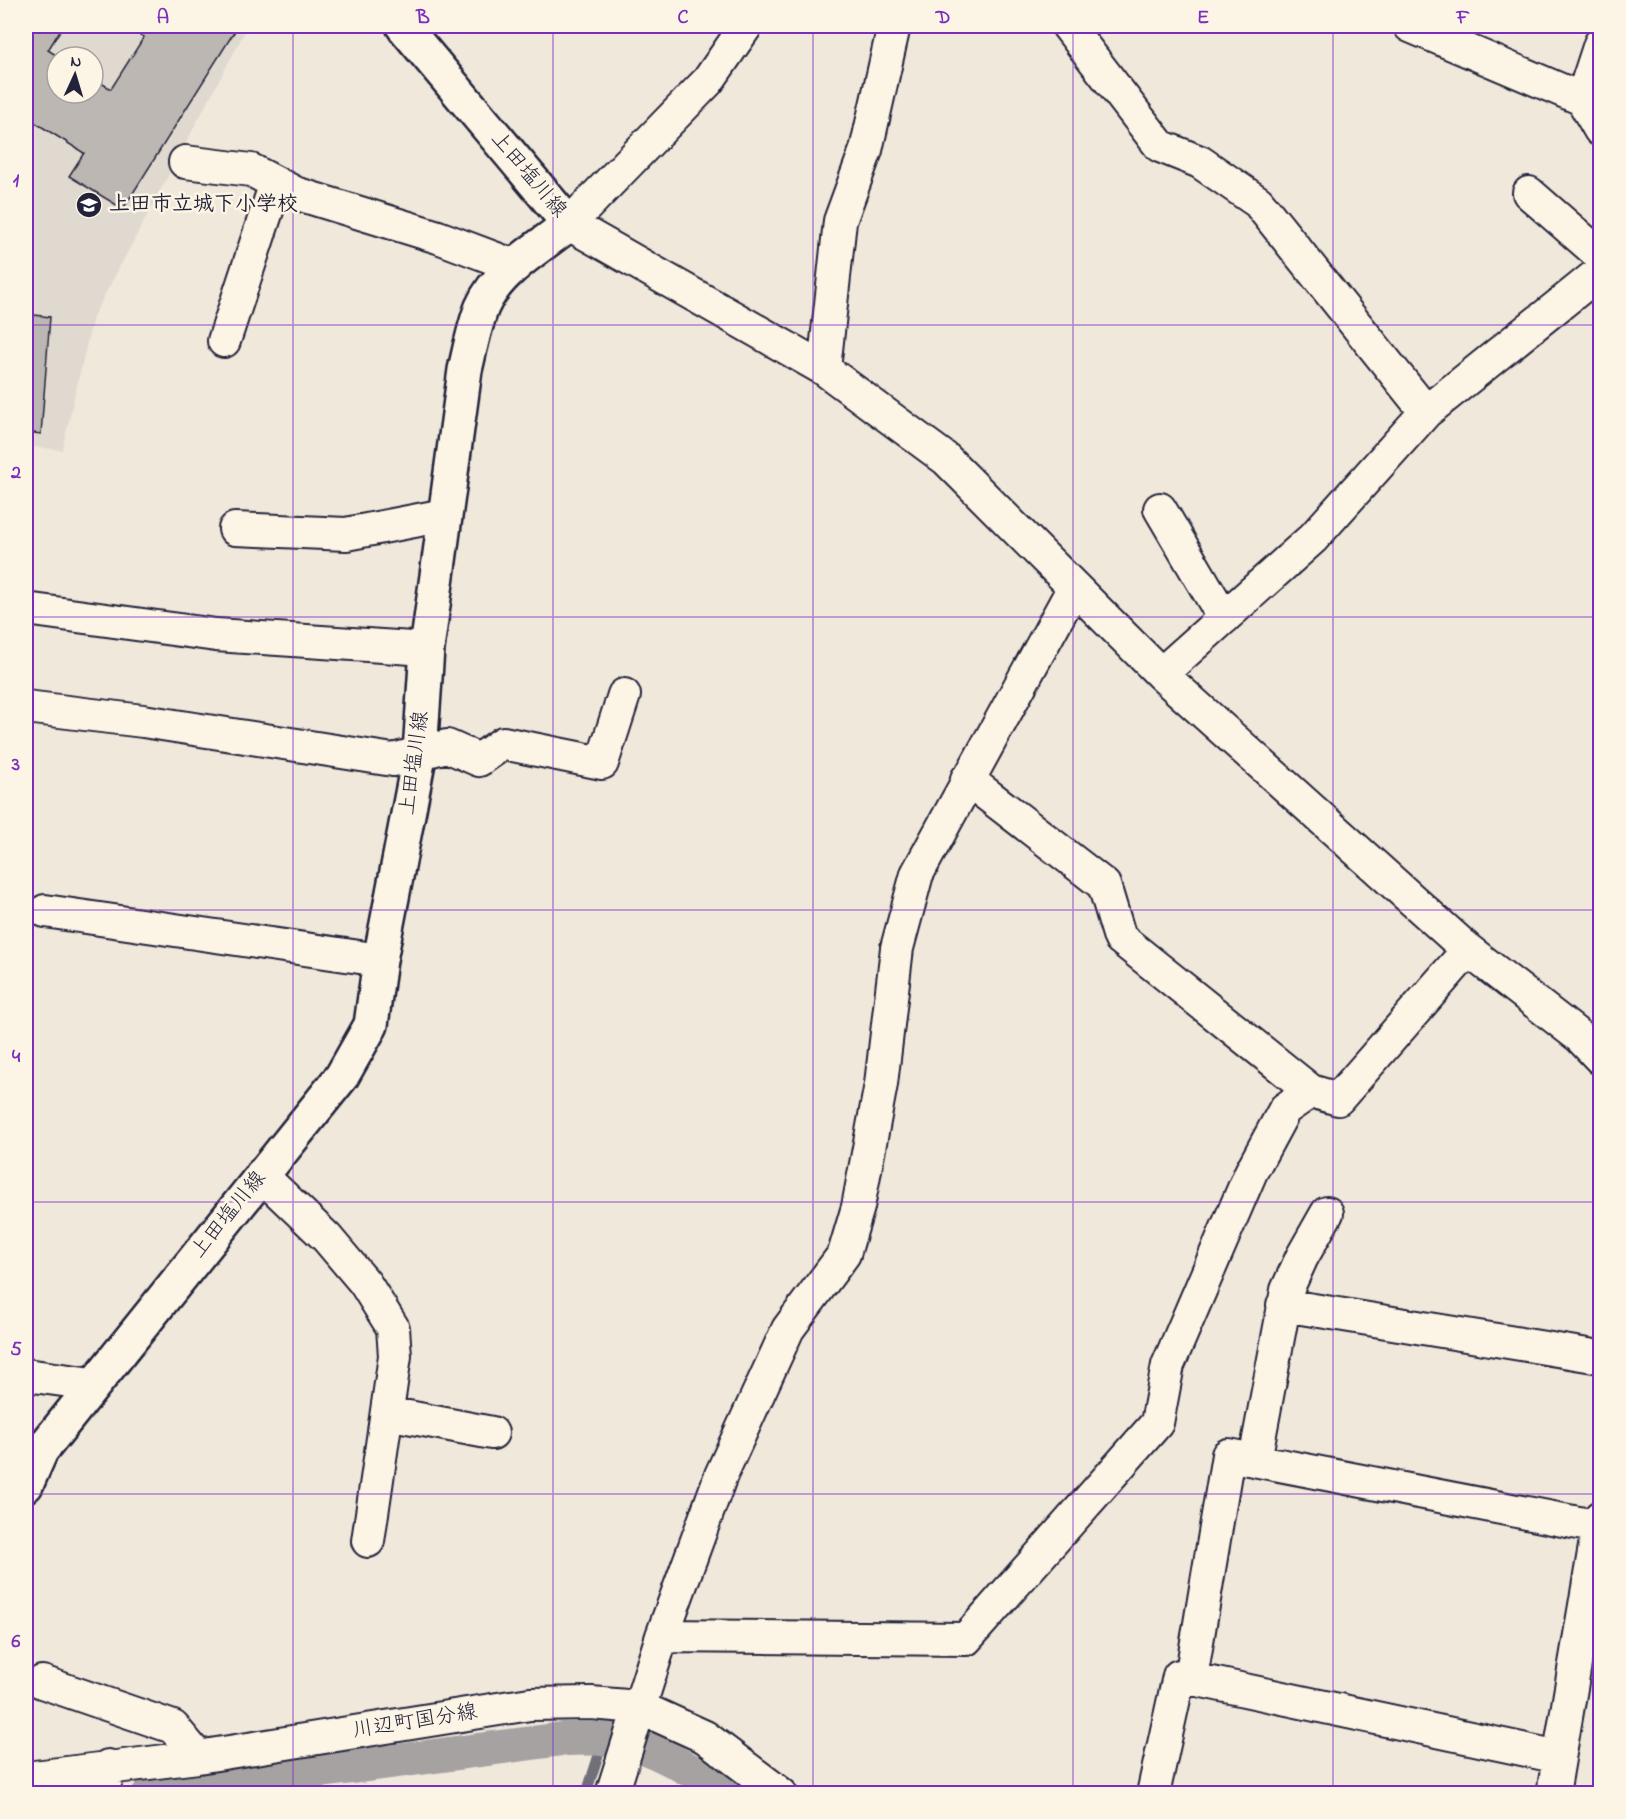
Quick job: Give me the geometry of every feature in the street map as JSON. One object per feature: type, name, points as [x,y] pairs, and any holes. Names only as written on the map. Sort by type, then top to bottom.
[{"type":"main road","name":"上田塩川線","points":[[26,1485],[41,1451],[92,1384],[342,1076],[371,1025],[380,960],[420,752],[427,649],[465,370],[474,333],[483,305],[506,272],[569,224],[417,32]]},
{"type":"street","points":[[746,26],[708,81],[569,224],[824,369],[946,459],[1073,589],[1161,674],[1468,950],[1580,1037],[1600,1058]]},
{"type":"street","points":[[824,369],[840,221],[866,150],[894,26]]},
{"type":"street","points":[[1068,26],[1160,146],[1200,162],[1258,202],[1426,412]]},
{"type":"street","points":[[1410,26],[1582,99],[1600,130]]},
{"type":"street","points":[[1582,99],[1600,44]]},
{"type":"street","points":[[185,162],[251,170],[295,193],[438,237],[515,266]]},
{"type":"street","points":[[224,341],[276,183]]},
{"type":"street","points":[[1529,193],[1600,255]]},
{"type":"street","points":[[1161,674],[1313,538],[1426,412],[1600,272]]},
{"type":"street","points":[[1160,509],[1224,618]]},
{"type":"street","points":[[235,529],[346,534],[445,515]]},
{"type":"street","points":[[612,1794],[662,1636],[721,1475],[788,1329],[844,1254],[858,1207],[881,1084],[897,948],[917,873],[1073,589]]},
{"type":"street","points":[[26,609],[216,634],[427,649]]},
{"type":"street","points":[[26,707],[143,721],[393,760],[447,747],[480,760],[503,743],[602,764],[624,695]]},
{"type":"street","points":[[967,779],[1104,885],[1120,938],[1311,1091],[1338,1099],[1468,950]]},
{"type":"street","points":[[45,911],[380,960]]},
{"type":"street","points":[[662,1636],[966,1638],[1157,1423],[1168,1365],[1251,1172],[1285,1109],[1311,1091]]},
{"type":"street","points":[[261,1175],[327,1238],[365,1283],[393,1328],[395,1356],[368,1541]]},
{"type":"street","points":[[1255,1460],[1283,1305],[1302,1257],[1327,1213]]},
{"type":"street","points":[[1283,1305],[1600,1357]]},
{"type":"street","points":[[26,1375],[92,1384]]},
{"type":"street","points":[[387,1413],[492,1433]]},
{"type":"street","points":[[1191,1678],[1228,1455],[1600,1522],[1552,1794]]},
{"type":"street","points":[[1153,1794],[1179,1676],[1559,1757]]},
{"type":"street","points":[[42,1682],[173,1727],[198,1756]]},
{"type":"street","name":"川辺町国分線","points":[[26,1778],[105,1780],[198,1756],[530,1704],[591,1703],[630,1732],[705,1737],[781,1794]]},
{"type":"shaded area","name":"上田市立城下小学校","points":[[26,26],[248,26],[93,317],[62,450],[26,446]]},
{"type":"building","points":[[26,26],[55,26],[61,29],[51,45],[45,45],[45,105],[105,105],[105,85],[111,89],[144,37],[124,26],[238,26],[123,209],[69,176],[84,153],[26,117]]},
{"type":"building","points":[[26,314],[50,317],[41,434],[26,432]]},
{"type":"waterway","points":[[149,1794],[562,1739],[593,1738],[623,1741],[651,1750],[678,1763],[729,1794]]},
{"type":"waterway","points":[[586,1794],[604,1738]]},
{"type":"place","name":"上田市立城下小学校","points":[[89,205]]}]
